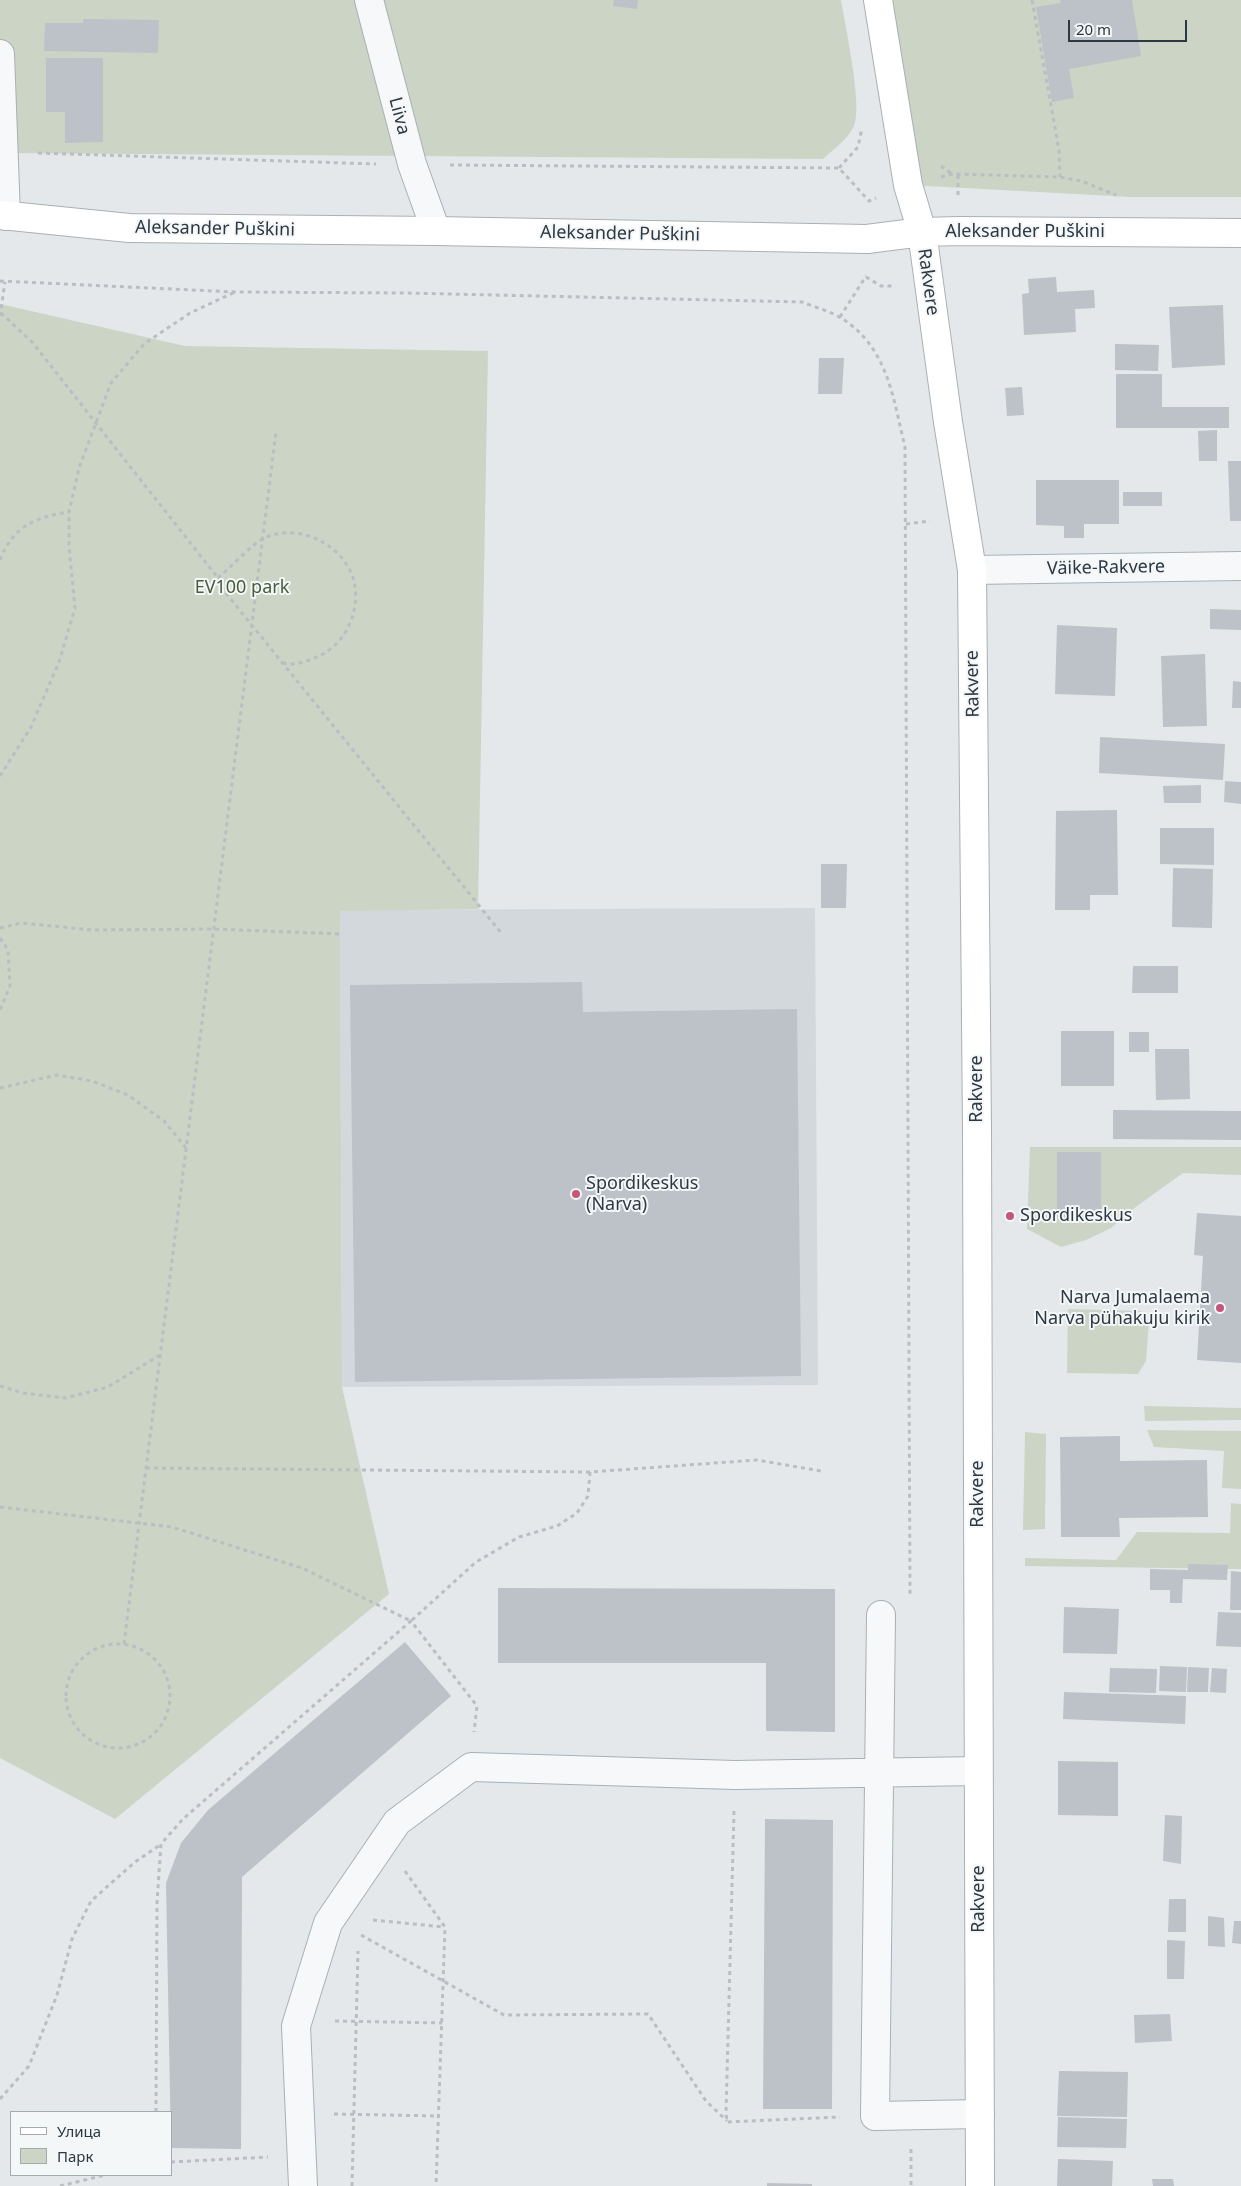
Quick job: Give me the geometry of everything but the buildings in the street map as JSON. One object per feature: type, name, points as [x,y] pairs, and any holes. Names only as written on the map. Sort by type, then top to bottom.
[{"type":"street","name":"Liiva","points":[[369,0],[412,164],[436,231]]},
{"type":"street","name":"Rakvere","points":[[878,0],[908,185],[922,232],[946,412],[972,570],[977,1121],[980,2186]]},
{"type":"street","points":[[0,54],[5,148],[3,215]]},
{"type":"street","name":"Aleksander Puškini","points":[[3,215],[129,228],[436,231],[867,239],[922,232],[1241,233]]},
{"type":"street","name":"Väike-Rakvere","points":[[972,570],[1241,566]]},
{"type":"street","points":[[881,1615],[875,2116],[980,2114]]},
{"type":"street","points":[[303,2186],[298,2021],[328,1923],[397,1822],[471,1767],[735,1775],[978,1771]]},
{"type":"path","points":[[1032,0],[1059,150],[1060,177]]},
{"type":"path","points":[[5,148],[34,153],[320,163],[839,168],[869,201],[908,185],[953,174],[1060,177],[1088,183],[1120,197]]},
{"type":"path","points":[[0,281],[235,292],[406,293],[802,302],[840,317],[867,338],[884,365],[905,447],[910,1596]]},
{"type":"path","points":[[5,282],[0,314],[32,342],[218,578],[225,592],[502,934]]},
{"type":"path","points":[[0,776],[35,719],[59,662],[75,608],[69,547],[68,512],[79,468],[111,383],[144,344],[190,313],[235,292]]},
{"type":"path","points":[[124,1644],[276,432]]},
{"type":"path","points":[[0,560],[3,552],[20,529],[44,516],[68,512]]},
{"type":"path","points":[[218,578],[263,539],[282,533],[304,534],[324,542],[341,557],[352,576],[356,597],[353,618],[343,637],[328,652],[308,661],[287,664],[282,662]]},
{"type":"path","points":[[0,928],[21,923],[93,930],[214,928],[342,934]]},
{"type":"path","points":[[0,938],[8,950],[10,986],[0,1010]]},
{"type":"path","points":[[0,1088],[57,1075],[92,1081],[128,1095],[164,1121],[186,1148]]},
{"type":"path","points":[[0,1386],[23,1393],[66,1398],[108,1387],[160,1355]]},
{"type":"path","points":[[146,1468],[590,1472],[757,1460],[821,1471]]},
{"type":"path","points":[[0,2099],[29,2066],[57,1995],[72,1939],[91,1901],[135,1862],[161,1844],[183,1819],[411,1622],[476,1562],[519,1537],[557,1526],[577,1513],[588,1496],[590,1472]]},
{"type":"path","points":[[0,1507],[172,1526],[302,1568],[411,1622],[477,1706],[471,1767]]},
{"type":"path","points":[[124,1644],[141,1649],[155,1660],[166,1675],[170,1693],[168,1711],[160,1727],[147,1740],[130,1747],[113,1748],[96,1744],[83,1735],[72,1723],[66,1707],[66,1691],[70,1675],[79,1661],[92,1651],[107,1645],[124,1644]]},
{"type":"path","points":[[727,2122],[735,1775]]},
{"type":"path","points":[[384,1842],[445,1927],[436,2186]]},
{"type":"path","points":[[156,2111],[157,1902],[161,1844]]},
{"type":"path","points":[[368,1920],[445,1927]]},
{"type":"path","points":[[352,2186],[358,1934],[504,2015],[648,2014],[706,2101],[727,2122],[875,2116]]},
{"type":"path","points":[[298,2021],[442,2022]]},
{"type":"path","points":[[300,2114],[438,2116]]},
{"type":"path","points":[[911,2115],[911,2186]]},
{"type":"path","points":[[172,2162],[302,2156]]},
{"type":"path","points":[[60,2186],[101,2176]]},
{"type":"shaded area","name":"Spordikeskus (Narva)","points":[[815,908],[818,1385],[342,1387],[340,910]]},
{"type":"green space","points":[[0,0],[841,0],[855,84],[856,116],[854,126],[848,136],[823,159],[0,153]]},
{"type":"green space","points":[[877,0],[1241,0],[1241,197],[1131,197],[908,185]]},
{"type":"green space","name":"EV100 park","points":[[0,304],[185,346],[488,351],[478,909],[340,911],[342,1387],[389,1594],[115,1819],[0,1758]]},
{"type":"green space","points":[[1030,1147],[1241,1147],[1241,1175],[1183,1173],[1137,1206],[1111,1228],[1086,1240],[1061,1247],[1027,1229]]},
{"type":"green space","points":[[1068,1309],[1141,1311],[1149,1320],[1146,1361],[1138,1374],[1067,1373]]},
{"type":"green space","points":[[1144,1406],[1241,1408],[1241,1420],[1145,1421]]},
{"type":"green space","points":[[1147,1430],[1241,1431],[1241,1489],[1222,1488],[1224,1451],[1154,1447]]},
{"type":"green space","points":[[1025,1432],[1046,1434],[1045,1529],[1023,1530]]},
{"type":"green space","points":[[1231,1503],[1241,1504],[1241,1569],[1025,1566],[1025,1558],[1116,1560],[1137,1532],[1230,1533]]},
{"type":"place","name":"Spordikeskus (Narva)","points":[[576,1194]]},
{"type":"place","name":"Spordikeskus","points":[[1010,1216]]},
{"type":"place","name":"Narva Jumalaema Narva pühakuju kirik","points":[[1220,1308]]}]
